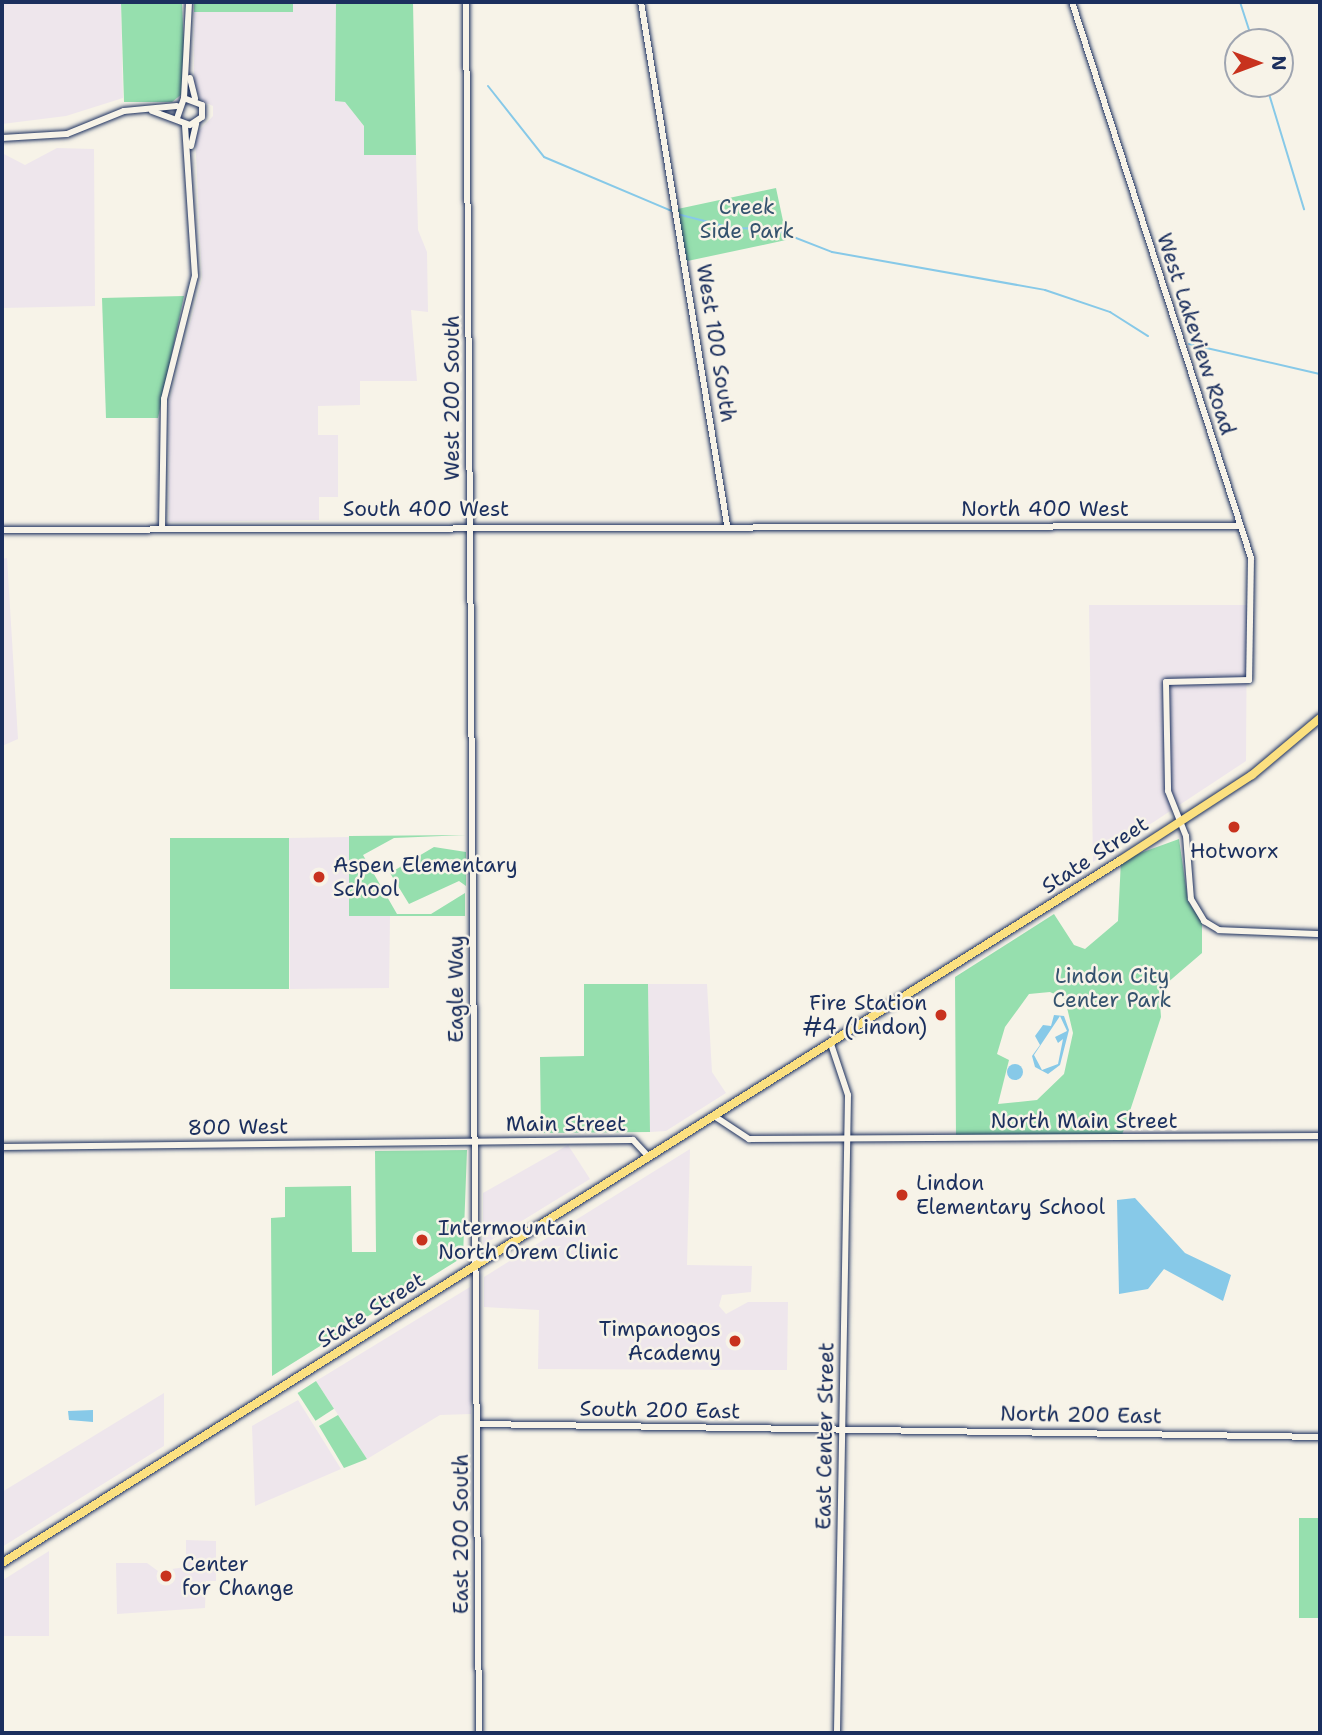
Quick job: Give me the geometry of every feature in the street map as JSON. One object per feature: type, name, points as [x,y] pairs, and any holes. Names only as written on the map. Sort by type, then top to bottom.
[{"type":"main road","name":"State Street","points":[[2,1563],[831,1044],[1252,775],[1320,718]]},
{"type":"street","points":[[2,138],[67,134],[117,113],[177,106],[184,98],[189,76],[189,2]]},
{"type":"street","name":"West 200 South","points":[[466,2],[472,836]]},
{"type":"street","name":"West 100 South","points":[[641,2],[727,525]]},
{"type":"street","name":"West Lakeview Road","points":[[1072,2],[1240,526],[1253,575],[1249,680],[1166,682],[1167,781],[1179,821]]},
{"type":"street","points":[[189,76],[195,98],[204,113],[196,124],[191,148]]},
{"type":"street","points":[[184,98],[195,98]]},
{"type":"street","points":[[177,106],[177,118]]},
{"type":"street","points":[[150,111],[177,118],[186,125],[191,148],[195,275],[164,399],[162,529]]},
{"type":"street","points":[[186,125],[196,124]]},
{"type":"street","name":"South 400 West","points":[[2,530],[850,524]]},
{"type":"street","name":"North 400 West","points":[[850,524],[1240,526]]},
{"type":"street","points":[[1179,821],[1191,899],[1204,921],[1219,930],[1320,934]]},
{"type":"street","name":"Eagle Way","points":[[472,836],[475,1142]]},
{"type":"street","name":"East Center Street","points":[[831,1044],[846,1076],[847,1139],[837,1733]]},
{"type":"street","points":[[714,1116],[749,1139],[847,1139]]},
{"type":"street","name":"North Main Street","points":[[847,1139],[1320,1136]]},
{"type":"street","name":"Main Street","points":[[475,1142],[633,1140],[649,1157]]},
{"type":"street","name":"800 West","points":[[2,1147],[475,1142]]},
{"type":"street","name":"East 200 South","points":[[475,1142],[480,1733]]},
{"type":"street","name":"South 200 East","points":[[478,1424],[842,1429]]},
{"type":"street","name":"North 200 East","points":[[842,1429],[1320,1437]]},
{"type":"shaded area","points":[[2,2],[121,2],[123,98],[66,116],[2,124]]},
{"type":"shaded area","points":[[293,2],[336,2],[335,100],[345,102],[364,126],[364,155],[416,155],[418,230],[427,252],[428,312],[411,310],[417,381],[360,381],[360,405],[318,406],[318,435],[338,435],[338,497],[319,497],[319,520],[169,522],[169,404],[202,279],[195,135],[213,116],[213,106],[202,101],[194,85],[194,12],[292,12]]},
{"type":"shaded area","points":[[57,148],[94,149],[95,306],[2,308],[2,153],[25,165]]},
{"type":"shaded area","points":[[7,558],[18,739],[2,746],[2,559]]},
{"type":"shaded area","points":[[1089,605],[1247,605],[1246,761],[1093,862]]},
{"type":"shaded area","name":"Aspen Elementary School","points":[[349,837],[349,916],[390,916],[389,988],[290,989],[289,838]]},
{"type":"shaded area","points":[[648,984],[707,984],[712,1072],[726,1093],[666,1131],[650,1132]]},
{"type":"shaded area","points":[[568,1145],[590,1179],[483,1245],[483,1193]]},
{"type":"shaded area","points":[[690,1149],[687,1265],[752,1266],[751,1292],[722,1295],[719,1306],[726,1314],[748,1302],[788,1302],[787,1370],[538,1369],[539,1310],[484,1307],[484,1277]]},
{"type":"shaded area","points":[[470,1287],[471,1414],[440,1415],[367,1459],[316,1381]]},
{"type":"shaded area","points":[[164,1393],[164,1446],[2,1547],[2,1492]]},
{"type":"shaded area","points":[[298,1400],[341,1469],[255,1506],[252,1426]]},
{"type":"shaded area","name":"Center for Change","points":[[186,1540],[216,1541],[216,1581],[206,1581],[205,1608],[117,1614],[116,1563],[147,1563],[158,1571],[186,1567]]},
{"type":"shaded area","points":[[49,1551],[49,1636],[3,1636],[3,1580]]},
{"type":"green space","points":[[121,2],[182,2],[185,72],[182,94],[172,102],[124,102]]},
{"type":"green space","points":[[194,2],[293,2],[293,12],[194,12]]},
{"type":"green space","points":[[336,2],[413,2],[416,155],[364,155],[364,126],[345,102],[335,101]]},
{"type":"green space","name":"Creek Side Park","points":[[776,188],[787,240],[686,261],[675,209]]},
{"type":"green space","points":[[184,296],[158,418],[106,418],[102,298]]},
{"type":"green space","points":[[466,835],[394,838],[363,855],[397,914],[431,914],[465,893],[465,916],[349,916],[349,836]]},
{"type":"green space","points":[[170,838],[289,838],[289,989],[170,989]]},
{"type":"green space","name":"Lindon City Center Park","points":[[1179,839],[1188,901],[1202,922],[1202,953],[1159,990],[1161,1017],[1121,1138],[956,1139],[955,977],[1054,914],[1074,945],[1085,949],[1118,921],[1121,860]],"holes":[[[1050,992],[1065,999],[1073,1033],[1064,1074],[1037,1100],[998,1104],[1009,1060],[997,1054],[1005,1027],[1029,994]]]},
{"type":"green space","points":[[434,847],[466,852],[466,886],[459,881],[409,904],[390,873]]},
{"type":"green space","points":[[584,984],[648,984],[650,1132],[541,1133],[540,1057],[584,1056]]},
{"type":"green space","points":[[467,1150],[463,1257],[272,1376],[271,1218],[285,1217],[285,1187],[351,1186],[352,1252],[376,1252],[375,1151]]},
{"type":"green space","points":[[316,1381],[334,1409],[316,1421],[298,1393]]},
{"type":"green space","points":[[338,1415],[367,1459],[344,1468],[319,1426]]},
{"type":"green space","points":[[1299,1518],[1320,1518],[1320,1618],[1299,1618]]},
{"type":"water","points":[[1054,1015],[1064,1016],[1069,1030],[1060,1065],[1048,1074],[1035,1067],[1032,1056],[1040,1045],[1035,1036],[1043,1025],[1051,1026]],"holes":[[[1060,1016],[1067,1031],[1055,1037],[1058,1043],[1063,1039],[1058,1064],[1042,1070],[1034,1055]]]},
{"type":"water","points":[[1015,1064],[1021,1066],[1021,1078],[1015,1080],[1009,1078],[1007,1072],[1009,1066]]},
{"type":"water","points":[[1135,1198],[1185,1253],[1231,1275],[1223,1301],[1164,1269],[1148,1289],[1119,1294],[1117,1200]]},
{"type":"water","points":[[93,1410],[93,1422],[69,1420],[68,1411]]},
{"type":"waterway","points":[[1240,2],[1248,28]]},
{"type":"waterway","points":[[488,86],[544,157],[672,211]]},
{"type":"waterway","points":[[1270,98],[1304,209]]},
{"type":"waterway","points":[[677,214],[732,228],[773,229],[832,252],[1045,290],[1110,312],[1148,336]]},
{"type":"waterway","points":[[1189,344],[1320,374]]},
{"type":"place","name":"Hotworx","points":[[1234,827]]},
{"type":"place","name":"Aspen Elementary School","points":[[319,877]]},
{"type":"place","name":"Fire Station #4 (Lindon)","points":[[941,1015]]},
{"type":"place","name":"Lindon Elementary School","points":[[902,1195]]},
{"type":"place","name":"Intermountain North Orem Clinic","points":[[422,1240]]},
{"type":"place","name":"Timpanogos Academy","points":[[735,1341]]},
{"type":"place","name":"Center for Change","points":[[166,1576]]}]
